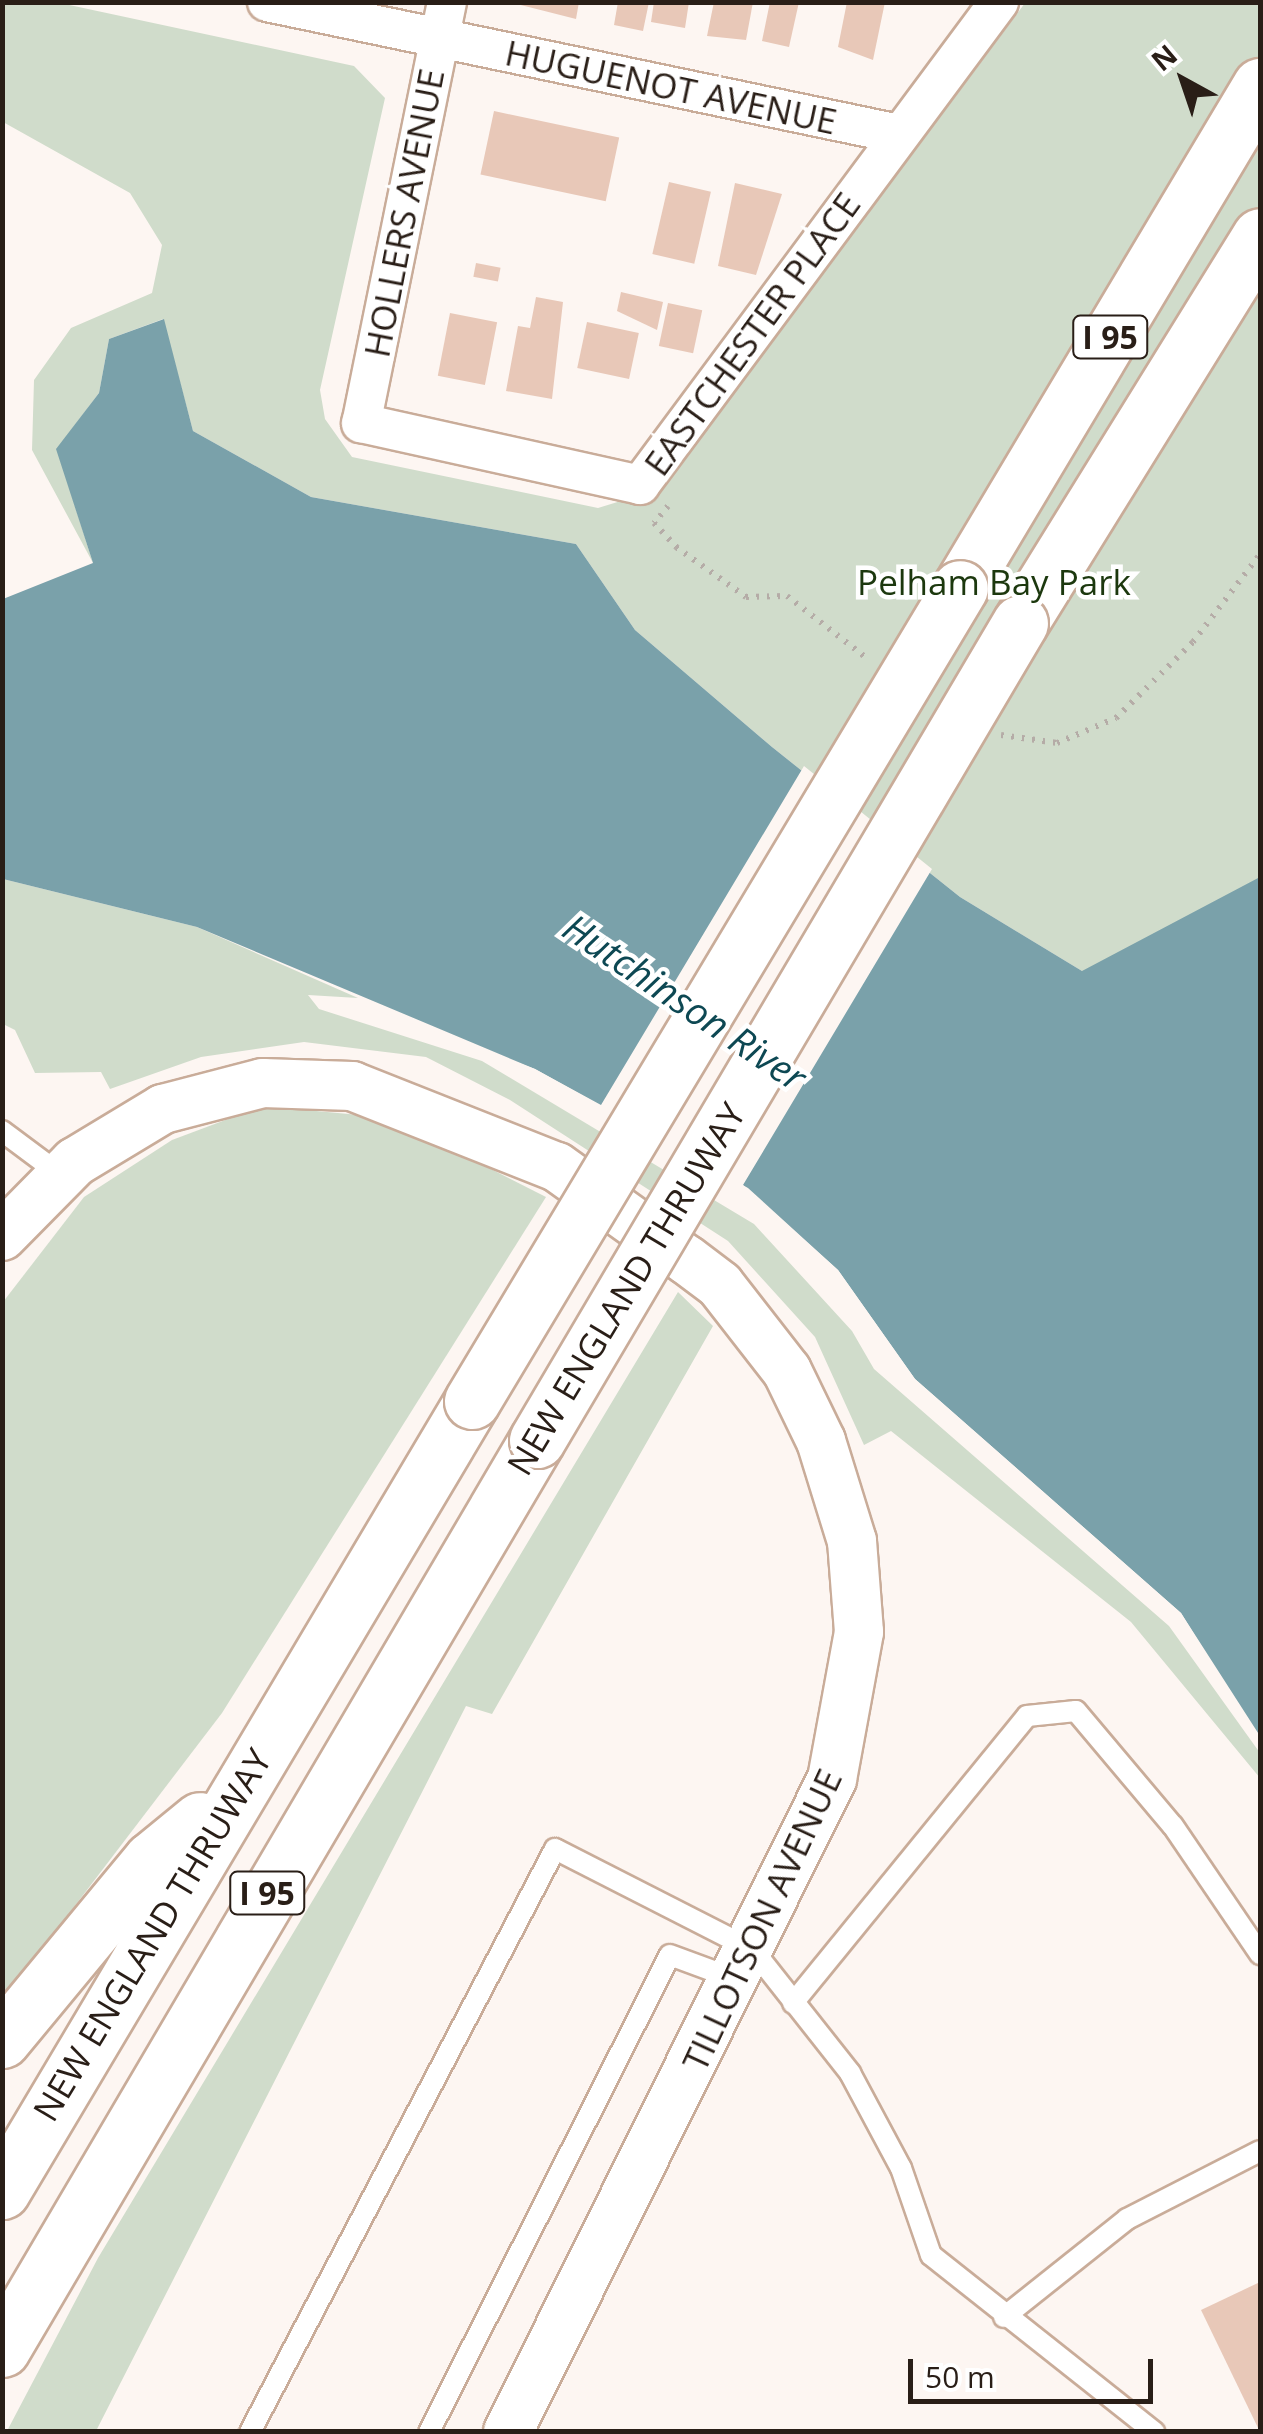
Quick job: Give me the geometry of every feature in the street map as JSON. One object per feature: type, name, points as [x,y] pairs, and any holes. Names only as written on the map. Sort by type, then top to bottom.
[{"type":"highway","name":"NEW ENGLAND THRUWAY","points":[[2,2191],[234,1794],[1260,86]]},
{"type":"highway","name":"NEW ENGLAND THRUWAY","points":[[2,2349],[1020,623],[1260,236]]},
{"type":"highway","points":[[2,2040],[151,1860],[234,1794]]},
{"type":"street","name":"HUGUENOT AVENUE","points":[[267,2],[899,134]]},
{"type":"street","name":"HOLLERS AVENUE","points":[[362,423],[447,2]]},
{"type":"street","name":"EASTCHESTER PLACE","points":[[362,423],[640,485],[999,2]]},
{"type":"street","name":"TILLOTSON AVENUE","points":[[61,1175],[163,1109],[224,1090],[306,1083],[352,1086],[495,1136],[623,1213],[720,1285],[787,1371],[852,1541],[859,1632],[851,1711],[832,1779],[745,1965],[508,2432]]},
{"type":"street","points":[[2,1236],[61,1175]]},
{"type":"lane","points":[[2,1132],[61,1175]]},
{"type":"lane","points":[[793,2002],[1027,1716],[1076,1711],[1173,1826],[1260,1954]]},
{"type":"lane","points":[[250,2432],[554,1849],[745,1965],[793,2002],[850,2073],[902,2168],[932,2254],[1004,2317],[1154,2432]]},
{"type":"lane","points":[[429,2432],[670,1955],[745,1965]]},
{"type":"lane","points":[[1004,2317],[1127,2219],[1260,2151]]},
{"type":"green space","name":"Pelham Bay Park","points":[[3,3],[60,3],[354,66],[385,98],[320,390],[325,419],[352,457],[598,508],[663,488],[1025,3],[1260,3],[1260,1238],[1082,971],[960,897],[772,747],[635,630],[576,544],[311,497],[193,431],[163,319],[109,339],[99,393],[57,449],[93,563],[32,450],[34,380],[71,328],[152,293],[162,245],[130,193],[3,122]]},
{"type":"green space","points":[[3,879],[197,927],[358,998],[308,995],[319,1009],[482,1061],[754,1224],[852,1331],[874,1369],[1169,1626],[1260,1753],[1260,1778],[1131,1622],[891,1431],[864,1445],[815,1337],[728,1241],[510,1100],[426,1057],[304,1042],[201,1057],[110,1089],[101,1072],[35,1073],[15,1030],[3,1024]]},
{"type":"green space","points":[[263,1106],[391,1118],[546,1197],[222,1713],[3,2000],[3,1302],[84,1197],[172,1140]]},
{"type":"green space","points":[[678,1292],[713,1326],[492,1714],[466,1706],[96,2431],[7,2431],[98,2258]]},
{"type":"water","name":"Hutchinson River","points":[[164,319],[193,431],[311,497],[576,544],[635,630],[772,747],[960,897],[1082,971],[1260,877],[1260,1736],[1181,1613],[915,1379],[838,1270],[748,1188],[535,1069],[197,927],[3,879],[3,599],[93,563],[56,449],[99,393],[109,339]]},
{"type":"pier","points":[[804,766],[932,869],[743,1185],[838,1270],[915,1379],[1181,1613],[1260,1741],[1178,1617],[912,1383],[834,1273],[745,1192],[533,1073],[343,997],[535,1069],[601,1105]]},
{"type":"building","points":[[509,2],[579,2],[576,19]]},
{"type":"building","points":[[618,2],[649,2],[643,31],[614,25]]},
{"type":"building","points":[[654,2],[689,2],[685,28],[651,22]]},
{"type":"building","points":[[714,2],[753,2],[746,40],[707,36]]},
{"type":"building","points":[[770,2],[799,2],[789,47],[762,41]]},
{"type":"building","points":[[847,2],[885,2],[873,60],[838,47]]},
{"type":"building","points":[[494,111],[619,138],[606,201],[480,175]]},
{"type":"building","points":[[669,182],[711,192],[694,264],[652,254]]},
{"type":"building","points":[[735,183],[782,194],[756,275],[718,266]]},
{"type":"building","points":[[476,263],[501,268],[498,282],[473,277]]},
{"type":"building","points":[[621,292],[663,302],[657,330],[617,311]]},
{"type":"building","points":[[536,297],[563,302],[552,399],[506,391],[518,326],[530,328]]},
{"type":"building","points":[[668,303],[702,310],[693,353],[659,346]]},
{"type":"building","points":[[450,313],[497,322],[485,385],[438,376]]},
{"type":"building","points":[[587,322],[639,333],[629,379],[577,368]]},
{"type":"building","points":[[1260,2282],[1260,2432],[1201,2310]]}]
